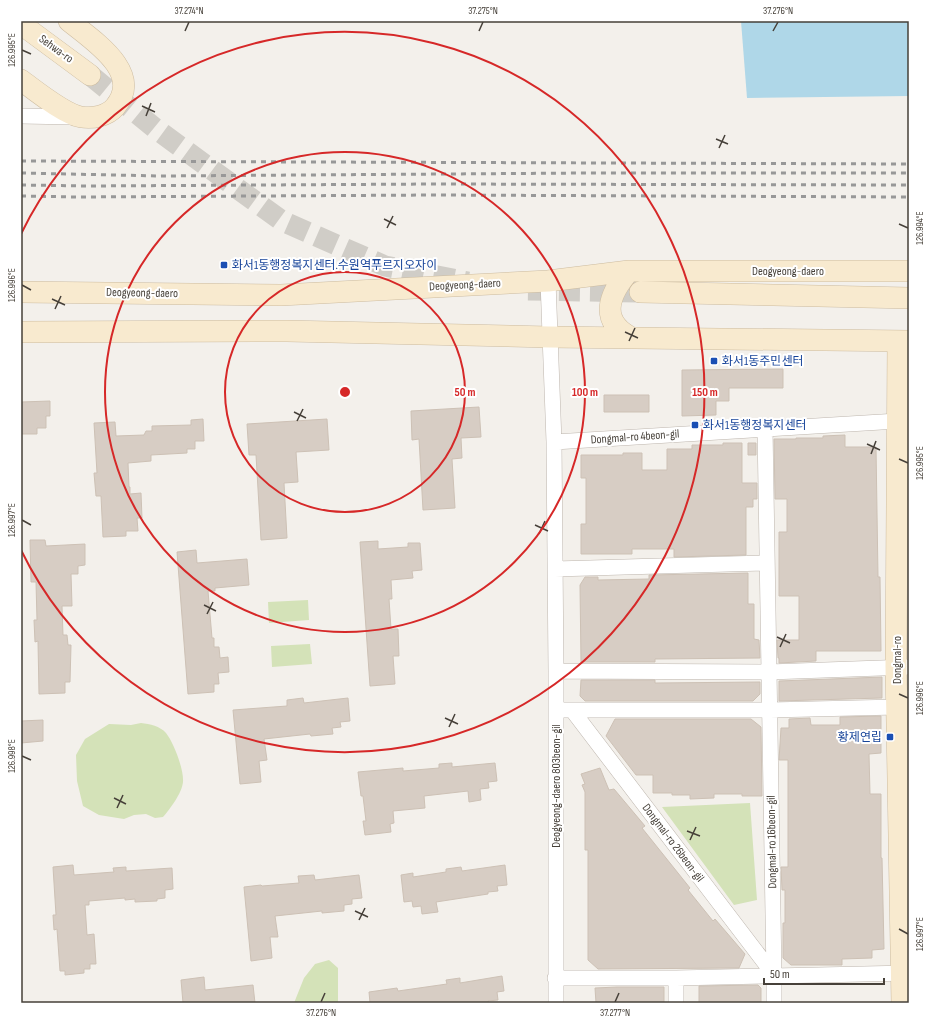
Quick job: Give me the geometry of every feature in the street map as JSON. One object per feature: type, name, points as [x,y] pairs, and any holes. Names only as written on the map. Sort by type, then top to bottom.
[{"type":"main road","points":[[39,21],[67,58]]},
{"type":"main road","points":[[21,80],[61,109],[82,117],[102,116],[114,108],[122,96],[124,81],[118,66],[107,53],[68,21]]},
{"type":"main road","name":"Sehwa-ro","points":[[21,24],[90,75]]},
{"type":"main road","points":[[21,41],[67,58]]},
{"type":"main road","points":[[629,271],[621,280],[612,296],[609,311],[616,324],[624,334],[632,338]]},
{"type":"main road","name":"Deogyeong-daero","points":[[21,292],[281,295],[548,281],[629,271],[909,271]]},
{"type":"main road","name":"Deogyeong-daero","points":[[640,292],[909,298]]},
{"type":"main road","points":[[21,332],[287,331],[549,337],[903,341]]},
{"type":"main road","name":"Dongmal-ro","points":[[902,1003],[905,973],[897,707],[903,667],[898,421],[903,374],[903,341]]},
{"type":"street","points":[[21,116],[82,117]]},
{"type":"street","name":"Deogyeong-daero 803beon-gil","points":[[548,281],[554,442],[556,1003]]},
{"type":"street","name":"Dongmal-ro 4beon-gil","points":[[554,442],[898,421]]},
{"type":"street","points":[[555,569],[766,563],[765,428]]},
{"type":"street","name":"Dongmal-ro 16beon-gil","points":[[766,563],[774,975]]},
{"type":"street","points":[[556,671],[768,672],[903,667]]},
{"type":"street","points":[[556,710],[770,710],[897,707]]},
{"type":"street","name":"Dongmal-ro 26beon-gil","points":[[572,710],[774,975]]},
{"type":"street","points":[[555,978],[676,978],[905,973]]},
{"type":"street","points":[[774,975],[774,1003]]},
{"type":"street","points":[[676,978],[676,1003]]},
{"type":"green space","points":[[308,600],[309,620],[269,623],[268,602]]},
{"type":"green space","points":[[310,644],[312,664],[272,667],[271,646]]},
{"type":"green space","points":[[141,723],[155,726],[164,731],[169,737],[178,757],[183,782],[178,796],[172,805],[163,817],[155,818],[146,814],[134,815],[124,819],[99,815],[83,806],[77,781],[76,755],[85,739],[109,724],[131,725]]},
{"type":"green space","points":[[750,803],[757,900],[734,905],[662,807]]},
{"type":"green space","points":[[329,960],[338,968],[338,1003],[294,1003],[304,978],[315,964]]},
{"type":"water","points":[[741,21],[909,21],[909,96],[747,98]]},
{"type":"building","points":[[783,369],[783,388],[729,388],[729,401],[716,401],[716,415],[682,416],[682,370]]},
{"type":"building","points":[[604,395],[649,395],[649,412],[604,412]]},
{"type":"building","points":[[50,401],[50,416],[46,416],[46,428],[37,428],[37,434],[21,434],[21,402]]},
{"type":"building","points":[[479,407],[481,437],[461,438],[462,458],[452,459],[455,508],[423,510],[419,439],[412,440],[411,411]]},
{"type":"building","points":[[203,419],[204,441],[195,441],[195,449],[187,449],[187,453],[151,455],[151,461],[128,463],[130,494],[141,493],[142,518],[137,518],[138,531],[126,531],[126,536],[103,537],[101,496],[96,496],[94,473],[97,473],[94,423],[115,422],[116,436],[144,435],[146,431],[152,431],[152,426],[191,425],[191,420]]},
{"type":"building","points":[[327,419],[329,450],[296,452],[298,482],[284,483],[287,538],[261,540],[256,455],[249,455],[247,424]]},
{"type":"building","points":[[845,435],[845,447],[876,447],[881,651],[816,651],[816,661],[779,663],[777,640],[799,640],[799,596],[779,596],[779,532],[787,532],[787,499],[775,499],[774,439],[823,438],[823,436]]},
{"type":"building","points":[[723,443],[742,443],[742,483],[757,483],[757,499],[753,499],[753,507],[746,507],[746,555],[674,557],[674,549],[632,549],[632,554],[581,554],[581,524],[586,524],[586,478],[581,478],[581,455],[623,455],[623,453],[642,453],[642,470],[667,470],[667,449],[692,449],[692,445],[723,445]]},
{"type":"building","points":[[748,443],[756,443],[756,455],[748,455]]},
{"type":"building","points":[[30,540],[45,540],[46,546],[85,544],[85,565],[78,566],[78,574],[71,574],[72,606],[62,606],[63,635],[67,635],[68,645],[71,645],[70,682],[65,682],[65,693],[39,694],[38,641],[35,642],[34,620],[37,620],[36,582],[31,582]]},
{"type":"building","points":[[378,541],[378,549],[408,547],[408,543],[420,543],[422,570],[412,571],[413,578],[391,580],[392,599],[389,599],[391,629],[398,629],[399,656],[393,656],[395,684],[370,686],[360,542]]},
{"type":"building","points":[[196,550],[197,563],[247,559],[249,585],[215,588],[215,591],[208,591],[214,647],[219,647],[220,658],[228,657],[229,672],[218,673],[219,684],[214,684],[214,692],[188,694],[177,552]]},
{"type":"building","points":[[748,573],[748,604],[754,604],[754,639],[759,640],[760,658],[655,659],[655,662],[581,662],[580,585],[585,577],[598,577],[598,580],[649,579],[649,575]]},
{"type":"building","points":[[882,677],[882,698],[779,701],[779,681]]},
{"type":"building","points":[[581,680],[655,680],[655,683],[760,682],[760,694],[753,701],[585,701],[580,696]]},
{"type":"building","points":[[303,698],[304,703],[348,698],[350,721],[340,722],[341,727],[332,728],[333,734],[311,736],[310,734],[264,739],[267,760],[259,761],[261,782],[240,784],[233,710],[287,706],[287,700]]},
{"type":"building","points":[[881,716],[881,753],[869,754],[870,794],[881,794],[881,858],[884,949],[872,950],[872,958],[842,959],[842,965],[791,965],[783,958],[785,890],[782,890],[781,867],[788,867],[788,760],[779,760],[781,728],[789,728],[789,719],[810,718],[811,725],[840,725],[840,717]]},
{"type":"building","points":[[615,719],[751,719],[761,727],[762,796],[714,794],[714,798],[690,799],[690,795],[653,793],[653,775],[636,775],[606,736]]},
{"type":"building","points":[[43,720],[43,741],[21,743],[21,721]]},
{"type":"building","points":[[452,763],[452,767],[495,763],[497,781],[488,782],[489,788],[480,789],[481,800],[469,802],[468,791],[424,796],[425,808],[393,811],[394,823],[390,824],[391,832],[365,835],[363,821],[366,821],[358,772],[403,768],[403,771],[439,768],[439,764]]},
{"type":"building","points":[[600,768],[609,790],[614,789],[645,826],[642,828],[690,888],[688,890],[713,921],[715,919],[745,954],[739,968],[598,969],[588,960],[588,850],[585,850],[585,792],[582,785],[585,784],[581,774]]},
{"type":"building","points":[[73,865],[74,875],[114,872],[113,868],[126,867],[126,871],[172,868],[173,889],[165,890],[165,898],[157,899],[157,901],[135,902],[135,899],[125,900],[125,898],[89,901],[89,905],[85,905],[87,935],[94,934],[96,964],[90,964],[90,969],[84,969],[84,973],[65,975],[65,971],[60,971],[57,929],[54,930],[53,915],[56,915],[53,867]]},
{"type":"building","points":[[505,865],[507,885],[497,886],[498,891],[488,892],[488,894],[436,902],[438,912],[422,914],[421,906],[413,907],[412,901],[404,902],[401,875],[413,873],[413,877],[446,872],[446,869],[461,867],[462,871]]},
{"type":"building","points":[[314,875],[315,880],[359,875],[362,898],[352,899],[352,904],[344,905],[344,911],[322,913],[322,911],[275,916],[278,937],[270,937],[272,958],[251,961],[244,887],[299,883],[298,876]]},
{"type":"building","points":[[502,976],[504,991],[497,992],[498,1000],[488,1001],[489,1003],[370,1003],[369,992],[397,988],[398,991],[447,984],[446,980],[460,978],[460,983]]},
{"type":"building","points":[[204,977],[205,990],[253,985],[255,1003],[183,1003],[181,980]]},
{"type":"building","points":[[758,985],[761,988],[761,1003],[699,1003],[699,986]]},
{"type":"building","points":[[664,987],[664,1003],[596,1003],[595,988]]},
{"type":"tunnel","points":[[90,75],[156,129],[282,221],[385,266],[468,282]]},
{"type":"tunnel","points":[[528,290],[640,292]]},
{"type":"railway","points":[[21,161],[909,164]]},
{"type":"railway","points":[[21,173],[160,176],[586,173],[909,173]]},
{"type":"railway","points":[[21,185],[909,185]]},
{"type":"railway","points":[[21,196],[434,195],[909,197]]},
{"type":"place","name":"화서1동행정복지센터.수원역푸르지오자이","points":[[224,265]]},
{"type":"place","name":"화서1동주민센터","points":[[714,361]]},
{"type":"place","name":"화서1동행정복지센터","points":[[695,425]]},
{"type":"place","name":"황제연립","points":[[890,737]]}]
